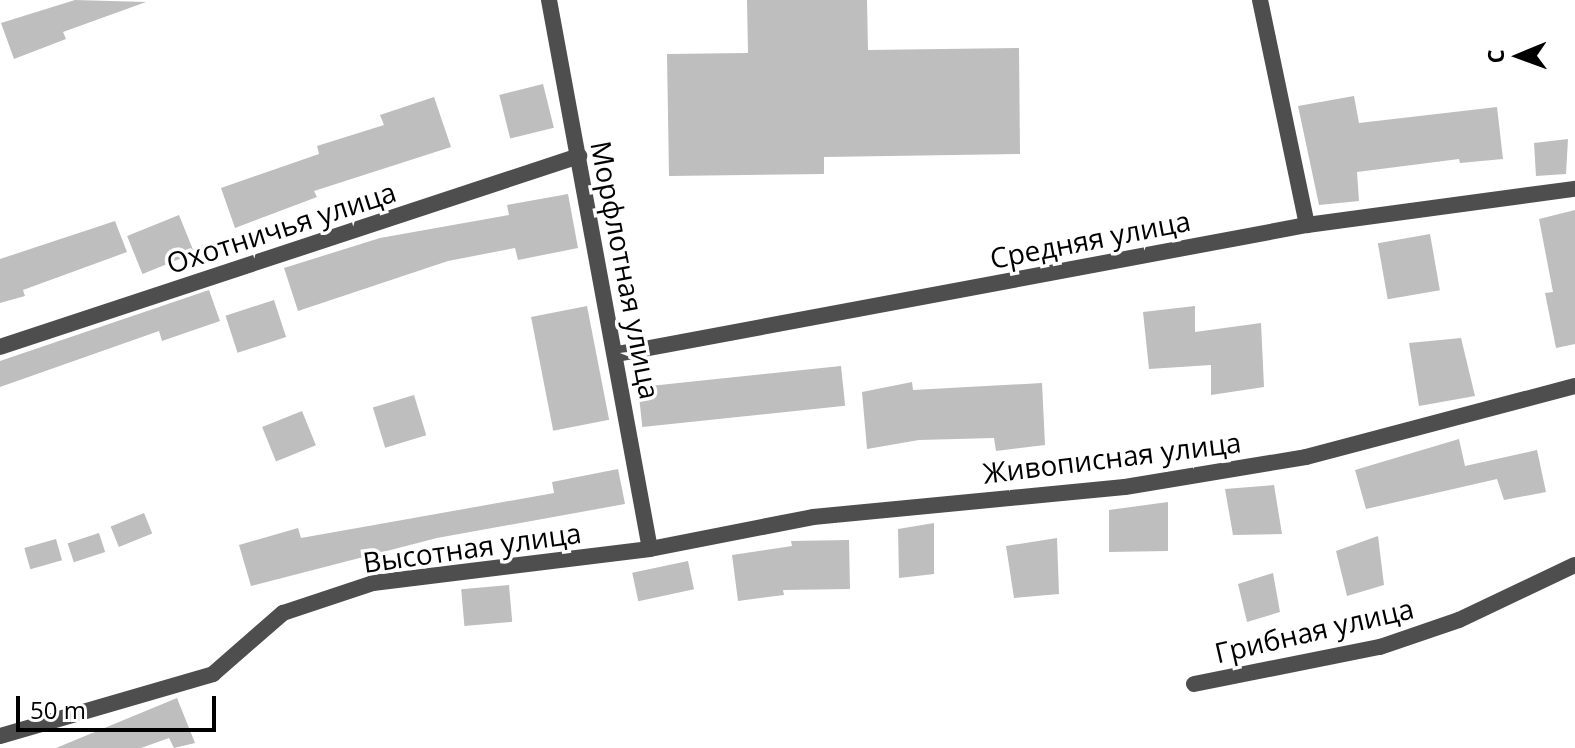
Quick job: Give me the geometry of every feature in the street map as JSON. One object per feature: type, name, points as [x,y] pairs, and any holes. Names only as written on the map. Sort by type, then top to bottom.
[{"type":"street","name":"Морфлотная улица","points":[[549,0],[617,354],[650,549]]},
{"type":"street","points":[[1260,0],[1307,225]]},
{"type":"street","name":"Охотничья улица","points":[[0,347],[579,156]]},
{"type":"street","name":"Средняя улица","points":[[617,354],[1307,225],[1575,189]]},
{"type":"street","name":"Живописная улица","points":[[650,549],[813,517],[1125,487],[1306,457],[1575,386]]},
{"type":"street","name":"Высотная улица","points":[[0,736],[213,674],[283,613],[373,583],[650,549]]},
{"type":"street","name":"Грибная улица","points":[[1194,684],[1380,647],[1459,620],[1575,565]]},
{"type":"building","points":[[75,0],[146,2],[63,32],[66,39],[14,59],[1,23]]},
{"type":"building","points":[[747,0],[867,0],[868,50],[1019,48],[1020,154],[824,157],[824,174],[669,176],[667,54],[748,53]]},
{"type":"building","points":[[543,84],[554,128],[510,139],[499,95]]},
{"type":"building","points":[[1354,96],[1359,123],[1497,107],[1503,159],[1460,163],[1459,159],[1357,172],[1359,201],[1319,205],[1298,106]]},
{"type":"building","points":[[434,97],[451,147],[314,191],[317,197],[235,228],[221,188],[319,154],[317,146],[384,125],[380,115]]},
{"type":"building","points":[[1568,139],[1566,174],[1536,176],[1534,143]]},
{"type":"building","points":[[568,194],[578,248],[518,260],[515,248],[448,261],[298,311],[284,268],[380,238],[509,215],[507,205]]},
{"type":"building","points":[[1575,210],[1575,344],[1556,348],[1545,293],[1553,292],[1539,219]]},
{"type":"building","points":[[179,215],[194,253],[142,274],[127,236]]},
{"type":"building","points":[[115,221],[127,252],[23,290],[25,296],[0,303],[0,259]]},
{"type":"building","points":[[1430,234],[1440,290],[1388,299],[1378,243]]},
{"type":"building","points":[[209,290],[220,321],[162,341],[159,331],[0,387],[0,361]]},
{"type":"building","points":[[274,300],[286,337],[238,353],[225,316]]},
{"type":"building","points":[[587,306],[609,420],[553,431],[531,317]]},
{"type":"building","points":[[1195,306],[1195,332],[1261,323],[1264,387],[1211,395],[1211,365],[1149,369],[1143,312]]},
{"type":"building","points":[[1461,338],[1475,396],[1419,406],[1409,343]]},
{"type":"building","points":[[841,366],[845,406],[642,427],[638,387]]},
{"type":"building","points":[[912,382],[913,390],[1042,383],[1045,445],[996,451],[994,438],[919,440],[867,449],[862,392]]},
{"type":"building","points":[[414,395],[426,435],[385,448],[373,408]]},
{"type":"building","points":[[302,411],[316,445],[276,461],[262,427]]},
{"type":"building","points":[[1459,439],[1465,466],[1537,450],[1546,492],[1504,500],[1497,479],[1366,509],[1355,470]]},
{"type":"building","points":[[618,469],[625,504],[437,538],[251,586],[239,545],[298,528],[301,538],[554,493],[552,482]]},
{"type":"building","points":[[1274,485],[1282,534],[1233,535],[1225,489]]},
{"type":"building","points":[[1168,502],[1168,551],[1109,552],[1109,510]]},
{"type":"building","points":[[144,513],[152,533],[119,547],[111,526]]},
{"type":"building","points":[[934,523],[934,574],[899,578],[898,529]]},
{"type":"building","points":[[99,533],[105,552],[74,562],[68,543]]},
{"type":"building","points":[[1378,536],[1384,585],[1347,596],[1336,551]]},
{"type":"building","points":[[1057,538],[1059,594],[1014,598],[1006,546]]},
{"type":"building","points":[[56,539],[62,560],[30,569],[24,548]]},
{"type":"building","points":[[849,540],[850,589],[783,590],[784,595],[738,601],[732,555],[792,546],[791,541]]},
{"type":"building","points":[[688,561],[694,589],[638,601],[632,573]]},
{"type":"building","points":[[1273,573],[1280,612],[1247,622],[1238,584]]},
{"type":"building","points":[[509,585],[512,622],[464,626],[461,589]]},
{"type":"building","points":[[177,698],[195,743],[174,748],[169,738],[141,748],[56,748]]}]
